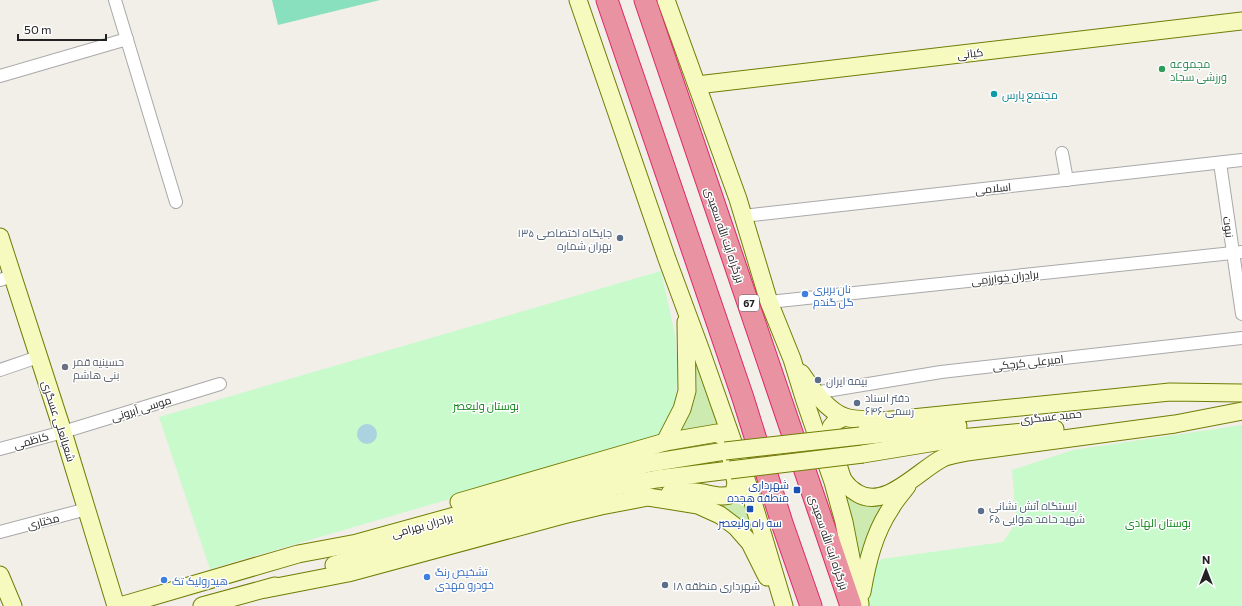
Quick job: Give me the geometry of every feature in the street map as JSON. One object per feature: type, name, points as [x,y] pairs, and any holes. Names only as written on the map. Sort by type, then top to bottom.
[{"type":"highway","points":[[607,0],[743,398],[782,523],[811,606]]},
{"type":"highway","name":"بزرگراه آیت الله سعیدی","points":[[646,0],[856,605]]},
{"type":"highway","points":[[782,523],[796,606]]},
{"type":"main road","points":[[578,0],[667,259],[747,482],[784,606]]},
{"type":"main road","points":[[666,0],[743,216],[769,302],[792,359],[833,482],[844,522],[856,605]]},
{"type":"main road","name":"کیانی","points":[[697,85],[1242,21]]},
{"type":"main road","name":"شعبانعلی عسگری","points":[[0,238],[6,278],[38,358],[63,432],[116,606]]},
{"type":"main road","points":[[665,442],[682,409],[687,391],[685,308]]},
{"type":"main road","points":[[792,359],[814,392],[829,407],[845,417]]},
{"type":"main road","points":[[1242,393],[1170,392],[882,421],[845,417],[836,420],[831,427],[840,472],[844,480],[850,489],[861,496],[870,498],[880,497],[896,491],[943,458],[967,452],[1175,424],[1242,410]]},
{"type":"main road","name":"حمید عسگری","points":[[725,450],[1172,403],[1242,393]]},
{"type":"main road","name":"حمید عسگری","points":[[730,470],[863,454],[960,438],[1242,410]]},
{"type":"main road","points":[[266,589],[348,573],[563,515],[602,506],[672,493],[693,492],[728,496],[734,493],[736,487],[727,439],[717,434],[665,442],[356,533],[298,554]]},
{"type":"main road","name":"برادران بهرامی","points":[[120,606],[298,554],[357,543],[606,474],[650,463],[725,450]]},
{"type":"main road","name":"برادران بهرامی","points":[[202,606],[266,589],[332,566],[548,502],[613,487],[730,470]]},
{"type":"main road","points":[[856,605],[870,554],[882,523],[914,477]]},
{"type":"main road","points":[[648,497],[698,505],[713,510],[736,527],[750,543],[779,606]]},
{"type":"main road","points":[[0,575],[13,606]]},
{"type":"street","points":[[115,0],[176,202]]},
{"type":"street","points":[[0,76],[127,39]]},
{"type":"street","points":[[1062,153],[1067,180]]},
{"type":"street","name":"اسلامی","points":[[743,216],[1242,160]]},
{"type":"street","name":"نبوت","points":[[1220,163],[1238,253],[1242,314]]},
{"type":"street","name":"برادران خوارزمی","points":[[769,302],[1238,253]]},
{"type":"street","name":"امیرعلی کرچکی","points":[[814,392],[941,372],[1242,338]]},
{"type":"street","points":[[0,370],[38,358]]},
{"type":"street","name":"موسی آبرونی","points":[[63,432],[220,384]]},
{"type":"street","name":"کاظمی","points":[[0,449],[63,432]]},
{"type":"street","name":"مختاری","points":[[0,532],[87,509]]},
{"type":"green space","points":[[272,0],[380,0],[278,25]]},
{"type":"green space","name":"بوستان ولیعصر","points":[[661,271],[675,335],[678,371],[675,404],[660,435],[515,480],[210,569],[159,417]]},
{"type":"green space","points":[[691,348],[707,390],[718,427],[679,432],[691,410],[696,392],[696,372]]},
{"type":"green space","name":"بوستان الهادی","points":[[1242,425],[1242,606],[868,606],[868,585],[871,568],[882,559],[1003,542],[1016,523],[1012,470],[1073,450]]},
{"type":"green space","points":[[742,491],[764,554],[680,495]]},
{"type":"green space","points":[[845,496],[855,502],[866,505],[889,503],[859,576]]},
{"type":"water","points":[[363,424],[371,424],[377,430],[377,438],[371,444],[363,444],[357,438],[357,430]]},
{"type":"place","name":"مجموعه ورزشی سجاد","points":[[1162,69]]},
{"type":"place","name":"مجتمع پارس","points":[[994,94]]},
{"type":"place","name":"۱۳۵ جایگاه اختصاصی بهران شماره","points":[[620,238]]},
{"type":"place","name":"نان بربری گل گندم","points":[[805,294]]},
{"type":"place","name":"حسینیه قمر بنی هاشم","points":[[65,367]]},
{"type":"place","name":"بیمه ایران","points":[[818,380]]},
{"type":"place","name":"دفتر اسناد رسمی ۶۴۶","points":[[857,403]]},
{"type":"place","name":"شهرداری منطقه هجده","points":[[797,490]]},
{"type":"place","name":"سه راه ولیعصر","points":[[750,509]]},
{"type":"place","name":"ایستگاه آتش نشانی ۶۵ شهید حامد هوایی","points":[[981,511]]},
{"type":"place","name":"تشخیص رنگ خودرو مهدی","points":[[427,577]]},
{"type":"place","name":"هیدرولیک تک","points":[[164,580]]},
{"type":"place","name":"شهرداری منطقه ۱۸","points":[[665,585]]}]
